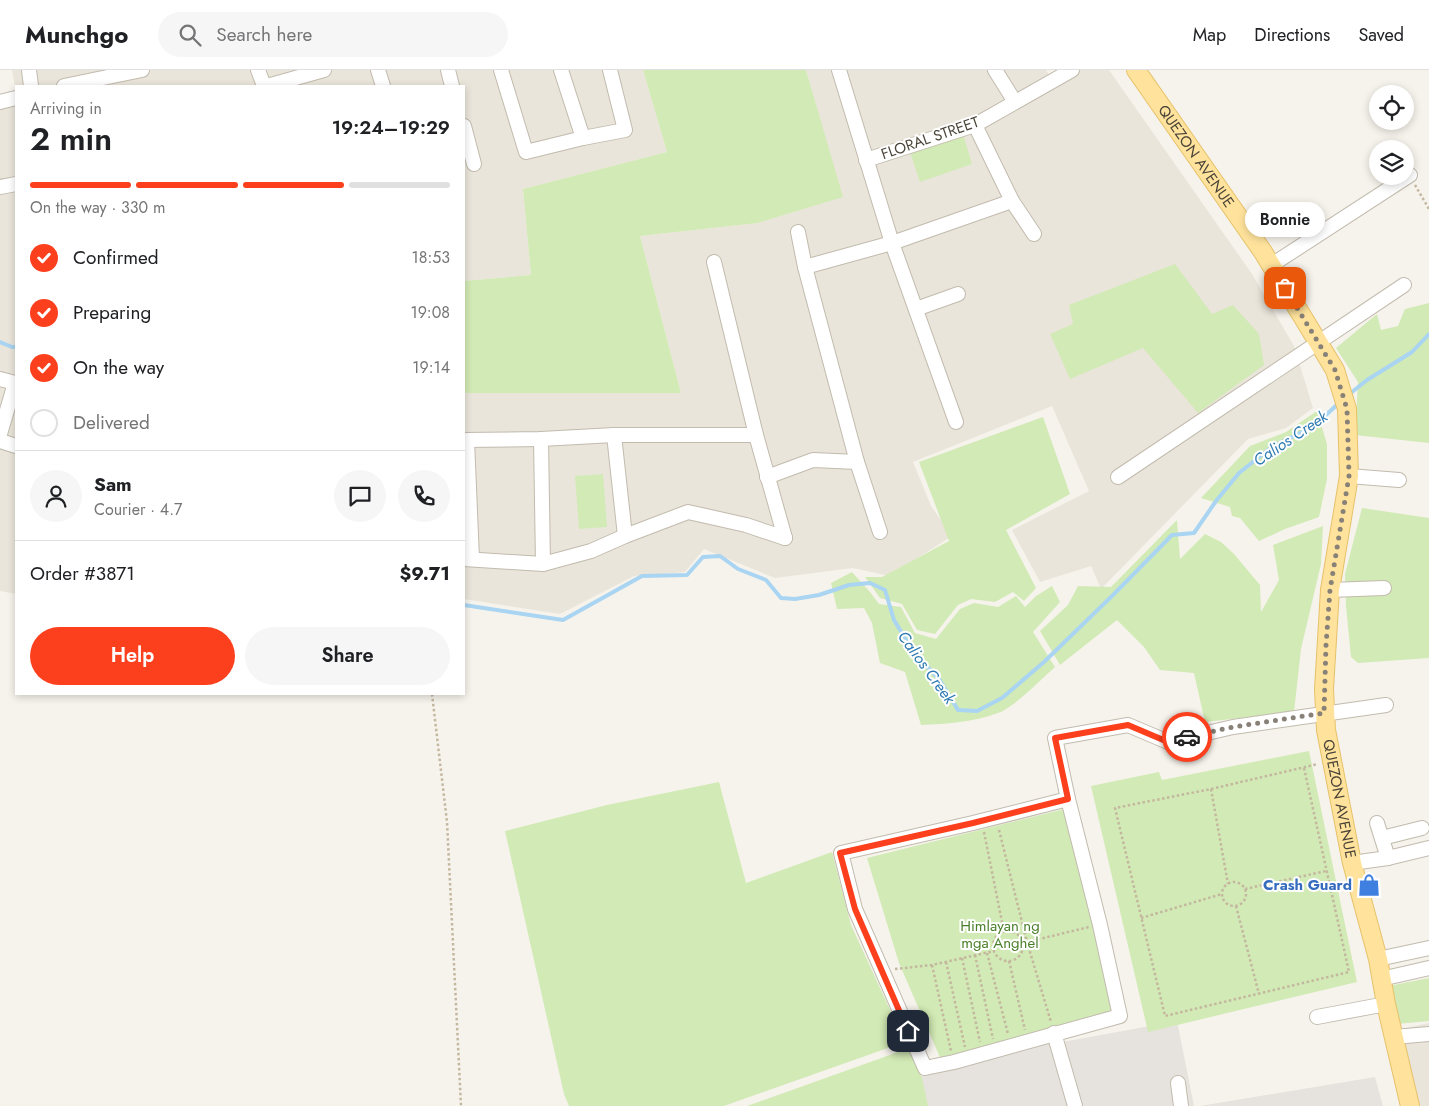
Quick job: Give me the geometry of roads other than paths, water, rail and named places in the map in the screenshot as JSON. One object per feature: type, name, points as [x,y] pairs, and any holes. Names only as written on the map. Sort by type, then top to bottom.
[{"type":"main road","name":"QUEZON AVENUE","points":[[1136,70],[1252,236],[1318,341],[1335,370],[1341,385],[1347,409],[1349,476],[1330,590],[1324,713],[1352,863],[1378,959],[1409,1106]]},
{"type":"street","points":[[29,70],[32,85]]},
{"type":"street","points":[[67,85],[103,74],[142,70]]},
{"type":"street","points":[[258,70],[266,85]]},
{"type":"street","points":[[270,85],[324,70]]},
{"type":"street","points":[[378,70],[383,85]]},
{"type":"street","points":[[448,70],[452,85]]},
{"type":"street","points":[[501,70],[526,152],[625,130],[610,70]]},
{"type":"street","points":[[560,70],[583,138]]},
{"type":"street","points":[[840,70],[892,243],[956,422]]},
{"type":"street","points":[[995,70],[1015,102]]},
{"type":"street","name":"FLORAL STREET","points":[[866,160],[975,125],[1072,70]]},
{"type":"street","points":[[0,102],[15,98]]},
{"type":"street","points":[[975,125],[1012,200],[1034,234]]},
{"type":"street","points":[[465,130],[474,164]]},
{"type":"street","points":[[0,187],[15,184]]},
{"type":"street","points":[[1270,266],[1395,185]]},
{"type":"street","points":[[805,267],[892,243],[1012,200]]},
{"type":"street","points":[[798,232],[805,267],[857,462],[880,532]]},
{"type":"street","points":[[714,262],[756,435],[785,538],[688,512],[591,551],[543,564],[468,559],[465,440],[541,439],[614,435],[756,435]]},
{"type":"street","points":[[1118,477],[1404,285]]},
{"type":"street","points":[[916,308],[958,294]]},
{"type":"street","points":[[0,379],[15,383],[0,434]]},
{"type":"street","points":[[614,435],[625,536]]},
{"type":"street","points":[[541,439],[543,564]]},
{"type":"street","points":[[0,441],[15,446]]},
{"type":"street","points":[[767,476],[813,460],[857,462]]},
{"type":"street","points":[[1349,476],[1399,480]]},
{"type":"street","points":[[1330,590],[1384,588]]},
{"type":"street","points":[[1068,799],[840,853],[855,909],[925,1068],[954,1062],[1120,1016],[1055,738],[1128,725],[1168,742],[1233,727],[1386,705]]},
{"type":"street","points":[[1377,823],[1388,858]]},
{"type":"street","points":[[1382,838],[1422,828]]},
{"type":"street","points":[[1352,863],[1388,858],[1429,848]]},
{"type":"street","points":[[1378,959],[1429,948]]},
{"type":"street","points":[[1381,979],[1429,968]]},
{"type":"street","points":[[1318,1017],[1386,1004]]},
{"type":"street","points":[[1054,1033],[1075,1106]]},
{"type":"street","points":[[1394,1037],[1429,1034]]},
{"type":"street","points":[[1178,1083],[1181,1106]]},
{"type":"waterway","name":"Calios Creek","points":[[1347,396],[1367,380],[1412,352],[1429,334]]},
{"type":"waterway","name":"Calios Creek","points":[[0,342],[15,347]]},
{"type":"waterway","name":"Calios Creek","points":[[465,605],[563,620],[642,576],[687,575],[703,557],[720,556],[738,569],[766,580],[781,598],[795,599],[819,595],[849,585],[870,583],[885,590],[894,620],[914,653],[939,679],[958,710],[977,711],[1002,698],[1044,662],[1172,535],[1194,533],[1216,501],[1239,473],[1273,446],[1313,427],[1340,402]]},
{"type":"place","name":"Bonnie","points":[[1285,288]]},
{"type":"place","name":"Crash Guard","points":[[1369,885]]},
{"type":"park label","name":"Himlayan ng mga Anghel","points":[[1000,934]]}]
